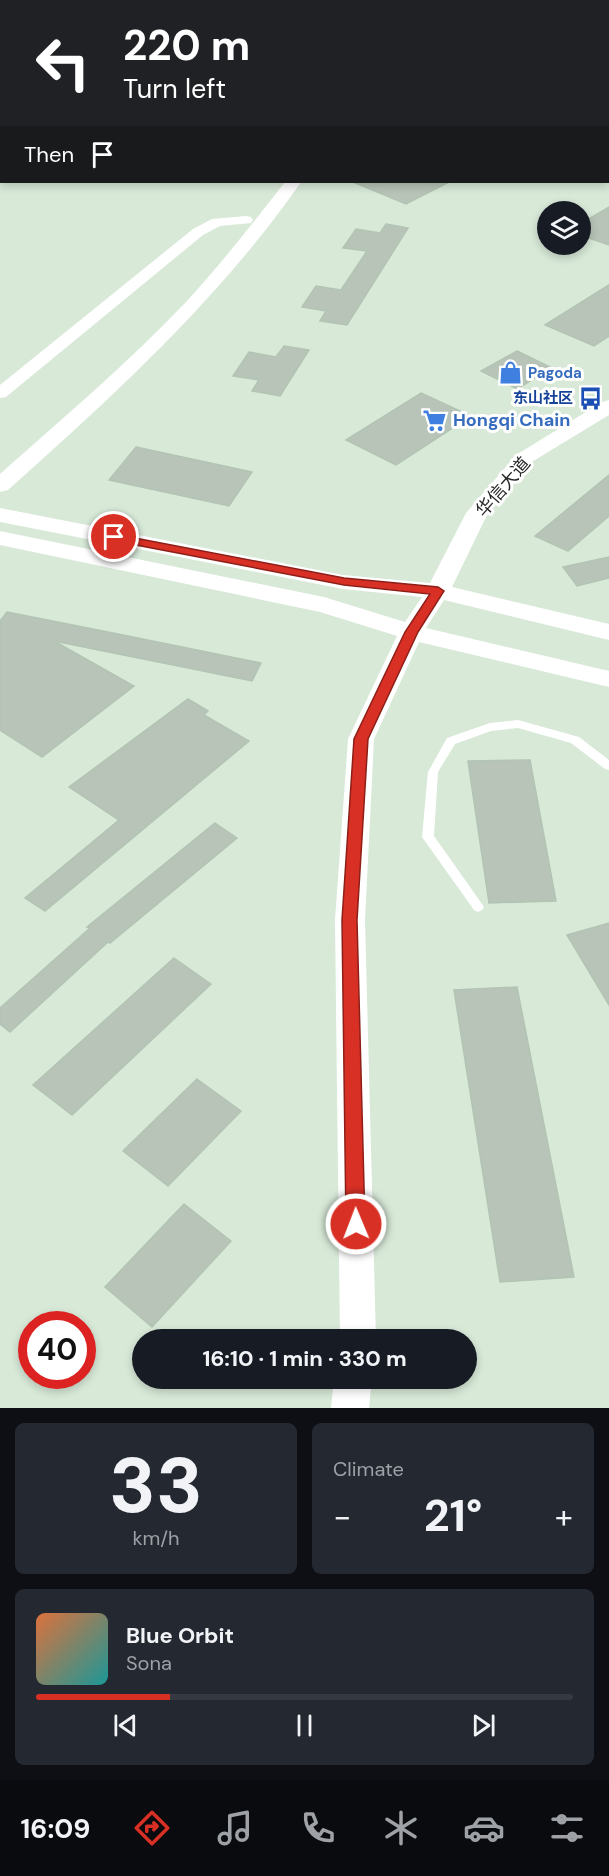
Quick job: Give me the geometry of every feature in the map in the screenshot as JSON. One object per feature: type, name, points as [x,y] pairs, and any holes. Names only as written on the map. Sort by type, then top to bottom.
[{"type":"street","points":[[0,466],[132,348],[276,183]]},
{"type":"street","points":[[0,485],[75,419],[180,319],[261,224],[291,183]]},
{"type":"street","points":[[0,393],[198,232],[217,222],[246,220]]},
{"type":"street","name":"华信大道","points":[[358,1329],[350,920],[361,739],[411,632],[438,591],[477,513],[523,459],[609,406]]},
{"type":"street","points":[[0,515],[344,582],[438,591],[609,632]]},
{"type":"street","points":[[0,538],[324,605],[411,632],[609,679]]},
{"type":"street","points":[[350,1408],[352,1389]]},
{"type":"lane","points":[[478,907],[428,837],[433,772],[451,741],[490,727],[518,724],[575,740],[609,766]]},
{"type":"building","points":[[355,183],[447,183],[406,204]]},
{"type":"building","points":[[609,207],[609,245],[591,239],[591,218]]},
{"type":"building","points":[[386,224],[408,228],[347,325],[320,321],[326,311],[302,307],[316,286],[341,290],[367,251],[343,248],[356,229],[380,233]]},
{"type":"building","points":[[609,285],[609,336],[594,346],[545,325]]},
{"type":"building","points":[[284,346],[309,350],[280,396],[252,391],[259,380],[233,376],[249,352],[276,357]]},
{"type":"building","points":[[517,351],[552,368],[517,389],[481,371]]},
{"type":"building","points":[[421,393],[471,416],[396,465],[346,440]]},
{"type":"building","points":[[136,447],[252,472],[229,506],[109,480]]},
{"type":"building","points":[[609,475],[609,516],[568,551],[535,536]]},
{"type":"building","points":[[609,557],[609,578],[577,586],[563,567]]},
{"type":"building","points":[[7,612],[261,663],[252,681],[54,641],[134,686],[42,757],[0,730],[0,621]]},
{"type":"building","points":[[188,699],[208,711],[204,715],[249,741],[45,911],[25,898],[119,820],[69,787]]},
{"type":"building","points":[[530,760],[556,901],[489,903],[468,761]]},
{"type":"building","points":[[215,823],[237,838],[110,943],[108,942],[10,1032],[0,1024],[0,1008],[90,928],[87,927]]},
{"type":"building","points":[[609,923],[609,1005],[567,935]]},
{"type":"building","points":[[174,958],[211,984],[72,1115],[33,1085]]},
{"type":"building","points":[[517,987],[574,1277],[500,1282],[454,990]]},
{"type":"building","points":[[197,1079],[241,1111],[168,1186],[123,1151]]},
{"type":"building","points":[[184,1204],[231,1241],[152,1327],[105,1287]]},
{"type":"place","name":"Pagoda","points":[[510,373]]},
{"type":"place","name":"东山社区","points":[[591,398]]},
{"type":"place","name":"Hongqi Chain","points":[[435,420]]},
{"type":"route","points":[[114,537],[344,582],[438,591],[411,632],[361,739],[350,920],[356,1224]]}]
